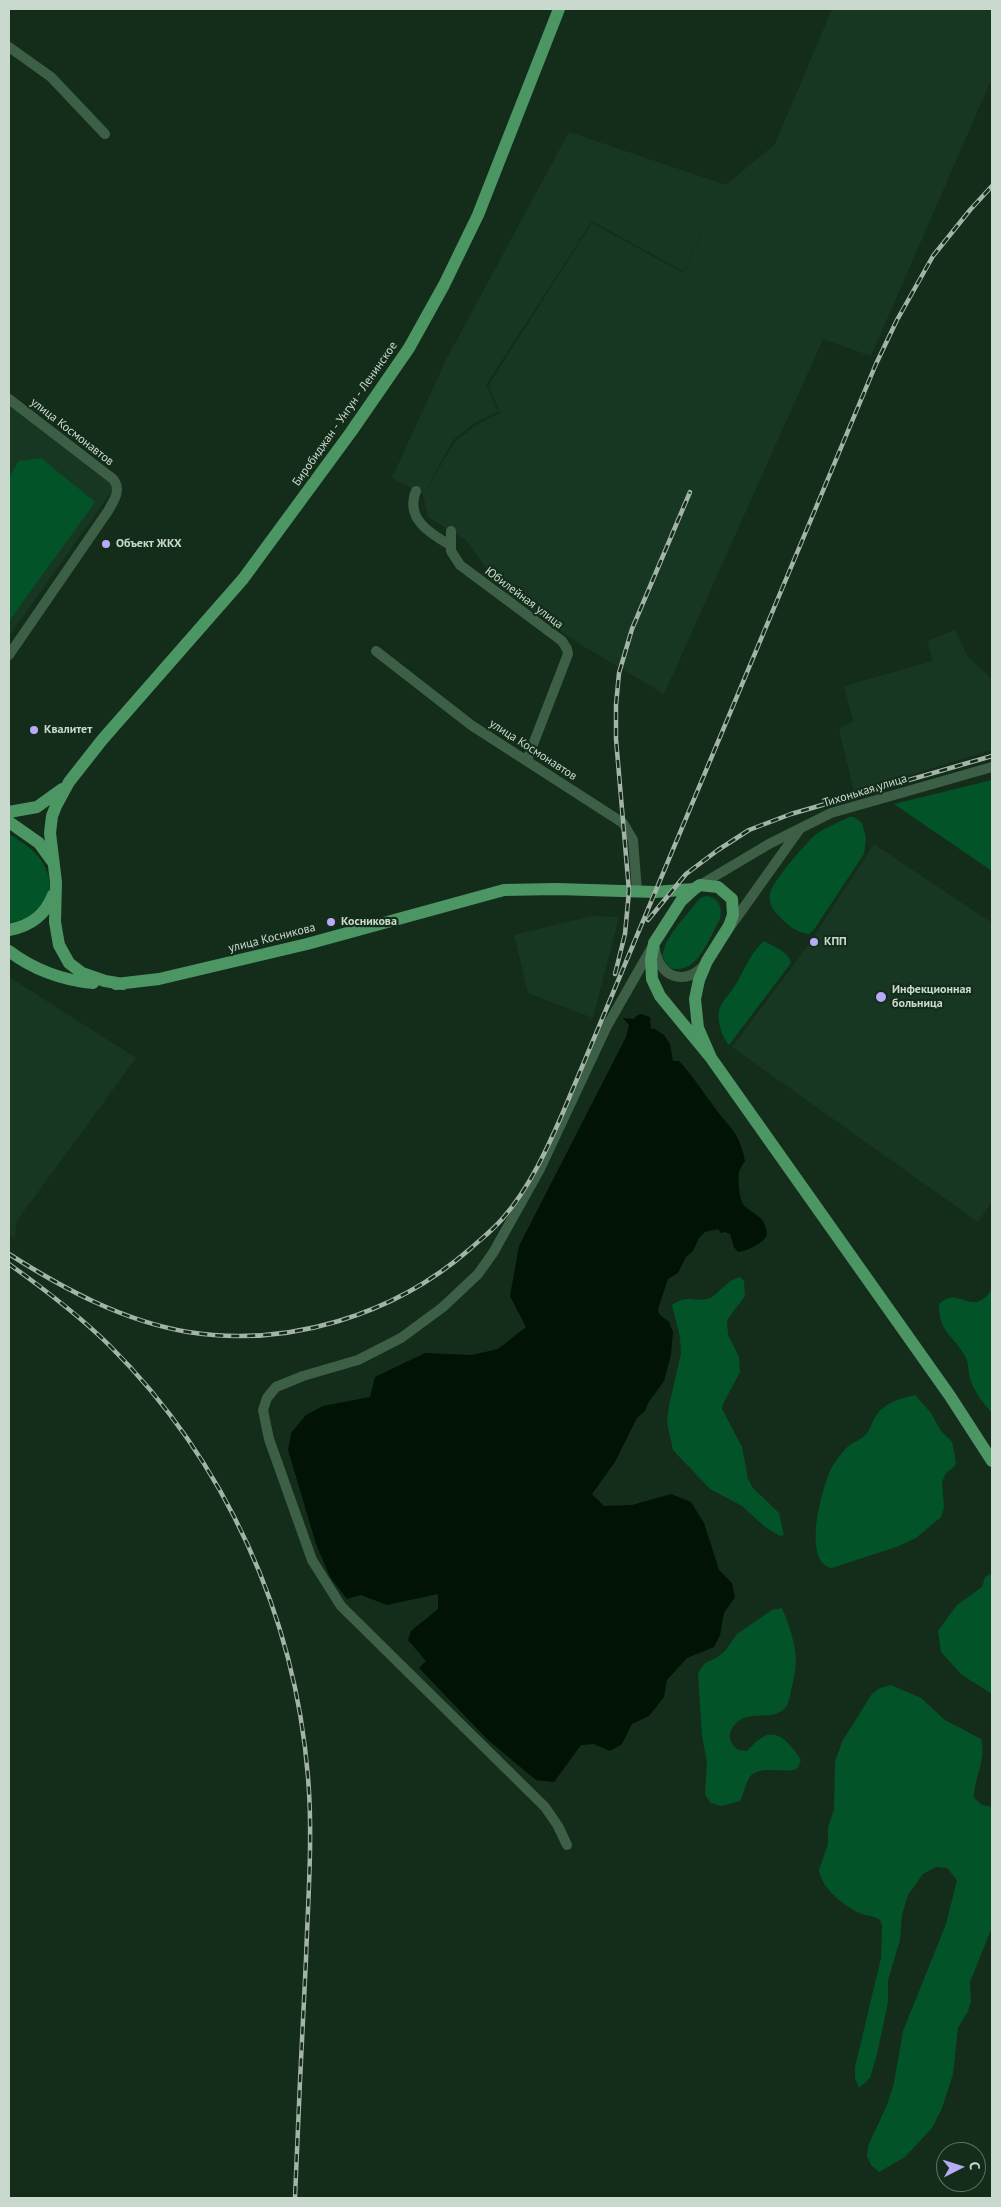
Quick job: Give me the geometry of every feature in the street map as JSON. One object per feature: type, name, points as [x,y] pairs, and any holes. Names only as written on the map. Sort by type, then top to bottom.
[{"type":"main road","name":"Биробиджан - Унгун - Ленинское","points":[[69,782],[102,740],[243,578],[351,432],[409,348],[444,285],[478,215],[559,9]]},
{"type":"main road","points":[[9,812],[37,807],[69,782]]},
{"type":"main road","points":[[69,782],[52,816],[50,833],[56,888],[56,934],[59,945],[69,963],[88,976],[123,984]]},
{"type":"main road","points":[[9,822],[39,844],[54,865]]},
{"type":"main road","points":[[711,1058],[698,1028],[694,1009],[696,991],[707,961],[729,926],[733,907],[728,894],[718,887],[697,887],[681,901],[654,944],[651,969],[660,996],[711,1058],[950,1396],[992,1461]]},
{"type":"main road","name":"улица Косникова","points":[[9,951],[32,965],[67,978],[83,982],[123,984],[160,979],[307,944],[504,890],[671,892],[697,887]]},
{"type":"main road","points":[[9,930],[24,926],[39,918],[50,903],[56,888]]},
{"type":"street","points":[[9,47],[51,77],[105,134]]},
{"type":"street","name":"улица Космонавтов","points":[[9,399],[113,479],[118,486],[108,511],[9,655]]},
{"type":"street","points":[[416,491],[413,506],[417,519],[429,533],[450,545],[451,531]]},
{"type":"street","name":"Юбилейная улица","points":[[450,545],[454,557],[460,565],[562,641],[567,649],[568,654],[527,760]]},
{"type":"street","name":"улица Космонавтов","points":[[376,651],[471,725],[623,823],[633,840],[637,891]]},
{"type":"street","name":"Тихонькая улица","points":[[697,887],[802,826],[830,813],[992,766]]},
{"type":"street","points":[[729,926],[802,826]]},
{"type":"street","points":[[654,944],[659,964],[671,976],[683,977],[693,974],[707,961]]},
{"type":"street","points":[[567,1845],[558,1826],[545,1807],[354,1621],[341,1606],[312,1560],[269,1439],[263,1410],[267,1398],[276,1387],[303,1376],[358,1360],[401,1338],[442,1307],[478,1274],[493,1253],[540,1169],[607,1026],[654,944]]},
{"type":"shaded area","points":[[832,9],[992,9],[992,78],[871,356],[823,339],[664,694],[578,643],[504,593],[466,540],[428,517],[423,494],[392,478],[446,360],[569,132],[726,185],[775,144]],"holes":[[[719,198],[683,273],[592,223],[488,386],[500,413],[476,425],[454,443],[424,494],[453,440],[476,422],[498,412],[486,385],[592,221],[683,271]]]},
{"type":"shaded area","points":[[9,404],[115,487],[9,636]]},
{"type":"shaded area","points":[[955,630],[968,657],[992,679],[992,750],[854,792],[839,729],[853,721],[844,686],[933,661],[927,641]]},
{"type":"shaded area","name":"Инфекционная больница","points":[[874,844],[992,923],[992,1201],[978,1222],[732,1047],[807,947]]},
{"type":"shaded area","points":[[592,916],[619,917],[593,1018],[528,993],[514,935]]},
{"type":"shaded area","points":[[9,977],[136,1058],[16,1222],[15,1239],[9,1234]]},
{"type":"shaded area","points":[[641,1014],[650,1017],[651,1030],[653,1028],[664,1035],[670,1044],[673,1061],[679,1061],[684,1066],[740,1142],[745,1161],[739,1172],[739,1188],[742,1201],[764,1223],[767,1235],[755,1246],[738,1252],[734,1247],[730,1234],[721,1233],[718,1229],[705,1232],[699,1238],[693,1251],[686,1257],[678,1273],[668,1279],[658,1309],[659,1314],[669,1322],[673,1332],[671,1355],[664,1381],[648,1403],[645,1411],[637,1418],[615,1462],[592,1494],[604,1506],[632,1505],[671,1494],[691,1502],[704,1523],[719,1570],[732,1583],[735,1597],[724,1613],[720,1635],[714,1647],[687,1658],[667,1680],[664,1697],[649,1716],[632,1724],[622,1744],[610,1751],[594,1744],[581,1745],[554,1782],[536,1780],[488,1740],[419,1668],[426,1661],[408,1640],[411,1631],[438,1609],[438,1594],[387,1605],[361,1595],[347,1599],[330,1577],[316,1544],[288,1450],[291,1433],[306,1415],[323,1406],[370,1397],[375,1377],[425,1353],[472,1355],[498,1349],[526,1327],[510,1296],[519,1246],[626,1037],[629,1025],[623,1018],[634,1019]]},
{"type":"green space","points":[[41,458],[95,502],[9,621],[9,477],[19,461]]},
{"type":"green space","points":[[992,780],[992,871],[894,804]]},
{"type":"green space","points":[[849,817],[854,817],[862,823],[866,838],[864,854],[813,931],[809,934],[801,932],[790,926],[775,912],[770,903],[772,887],[797,854],[815,835]]},
{"type":"green space","points":[[9,834],[37,855],[45,867],[49,878],[49,889],[47,898],[33,914],[22,920],[9,923]]},
{"type":"green space","points":[[706,896],[717,901],[721,908],[719,921],[710,938],[694,962],[678,969],[668,967],[662,956],[666,943],[700,898]]},
{"type":"green space","points":[[764,941],[784,953],[791,963],[729,1045],[724,1038],[719,1024],[720,1007],[736,984],[751,956]]},
{"type":"green space","points":[[740,1277],[744,1281],[745,1296],[727,1320],[728,1335],[739,1357],[740,1372],[722,1409],[742,1447],[748,1479],[753,1488],[779,1513],[784,1535],[780,1536],[765,1527],[742,1506],[710,1489],[673,1450],[667,1422],[681,1353],[680,1337],[672,1305],[686,1299],[702,1300],[711,1298],[734,1279]]},
{"type":"green space","points":[[992,1288],[992,1413],[980,1398],[973,1385],[966,1358],[941,1322],[939,1304],[952,1297],[976,1302],[982,1300]]},
{"type":"green space","points":[[915,1395],[931,1413],[941,1431],[952,1442],[956,1462],[954,1467],[946,1473],[942,1482],[944,1508],[941,1517],[916,1538],[896,1547],[832,1568],[823,1563],[818,1553],[816,1539],[819,1506],[832,1467],[846,1448],[867,1433],[875,1418],[884,1407]]},
{"type":"green space","points":[[992,1573],[992,1694],[962,1675],[941,1652],[938,1631],[957,1605],[982,1587],[985,1577]]},
{"type":"green space","points":[[782,1608],[793,1639],[796,1658],[796,1668],[789,1699],[785,1708],[779,1713],[743,1718],[731,1730],[730,1739],[738,1750],[747,1751],[761,1738],[775,1735],[785,1741],[801,1760],[797,1769],[785,1771],[765,1770],[753,1774],[749,1778],[740,1801],[721,1806],[711,1803],[705,1795],[707,1762],[702,1736],[698,1673],[705,1663],[725,1651],[737,1634],[772,1610]]},
{"type":"green space","points":[[891,1685],[921,1698],[945,1720],[981,1739],[982,1753],[974,1798],[982,1805],[992,1807],[992,1927],[970,1982],[971,2001],[968,2011],[958,2028],[953,2074],[942,2108],[932,2128],[905,2157],[879,2172],[871,2165],[867,2156],[868,2146],[887,2105],[894,2083],[903,2031],[946,1924],[957,1880],[947,1868],[936,1867],[923,1874],[908,1895],[902,1914],[900,1940],[888,1980],[888,2002],[877,2054],[870,2078],[859,2088],[855,2078],[855,2067],[881,1958],[882,1926],[880,1920],[856,1911],[835,1897],[824,1884],[819,1870],[828,1844],[828,1828],[834,1809],[835,1761],[843,1740],[872,1694],[880,1688]]},
{"type":"railway","points":[[9,1254],[73,1291],[117,1312],[140,1320],[188,1332],[226,1336],[264,1335],[301,1330],[338,1321],[374,1308],[408,1292],[440,1272],[470,1249],[499,1222],[513,1206],[530,1180],[558,1124],[876,364],[897,320],[933,256],[992,186]]},
{"type":"railway","points":[[615,974],[625,934],[629,891],[616,739],[616,705],[619,673],[632,629],[690,492]]},
{"type":"railway","points":[[648,920],[686,874],[749,830],[791,814],[992,756]]},
{"type":"railway","points":[[9,1264],[61,1303],[110,1346],[151,1391],[188,1439],[220,1490],[247,1544],[270,1600],[288,1657],[300,1717],[308,1777],[310,1822],[309,1890],[295,2198]]},
{"type":"place","name":"Объект ЖКХ","points":[[106,544]]},
{"type":"place","name":"Квалитет","points":[[34,730]]},
{"type":"place","name":"Косникова","points":[[331,922]]},
{"type":"place","name":"КПП","points":[[814,942]]},
{"type":"place","name":"Инфекционная больница","points":[[881,997]]}]
